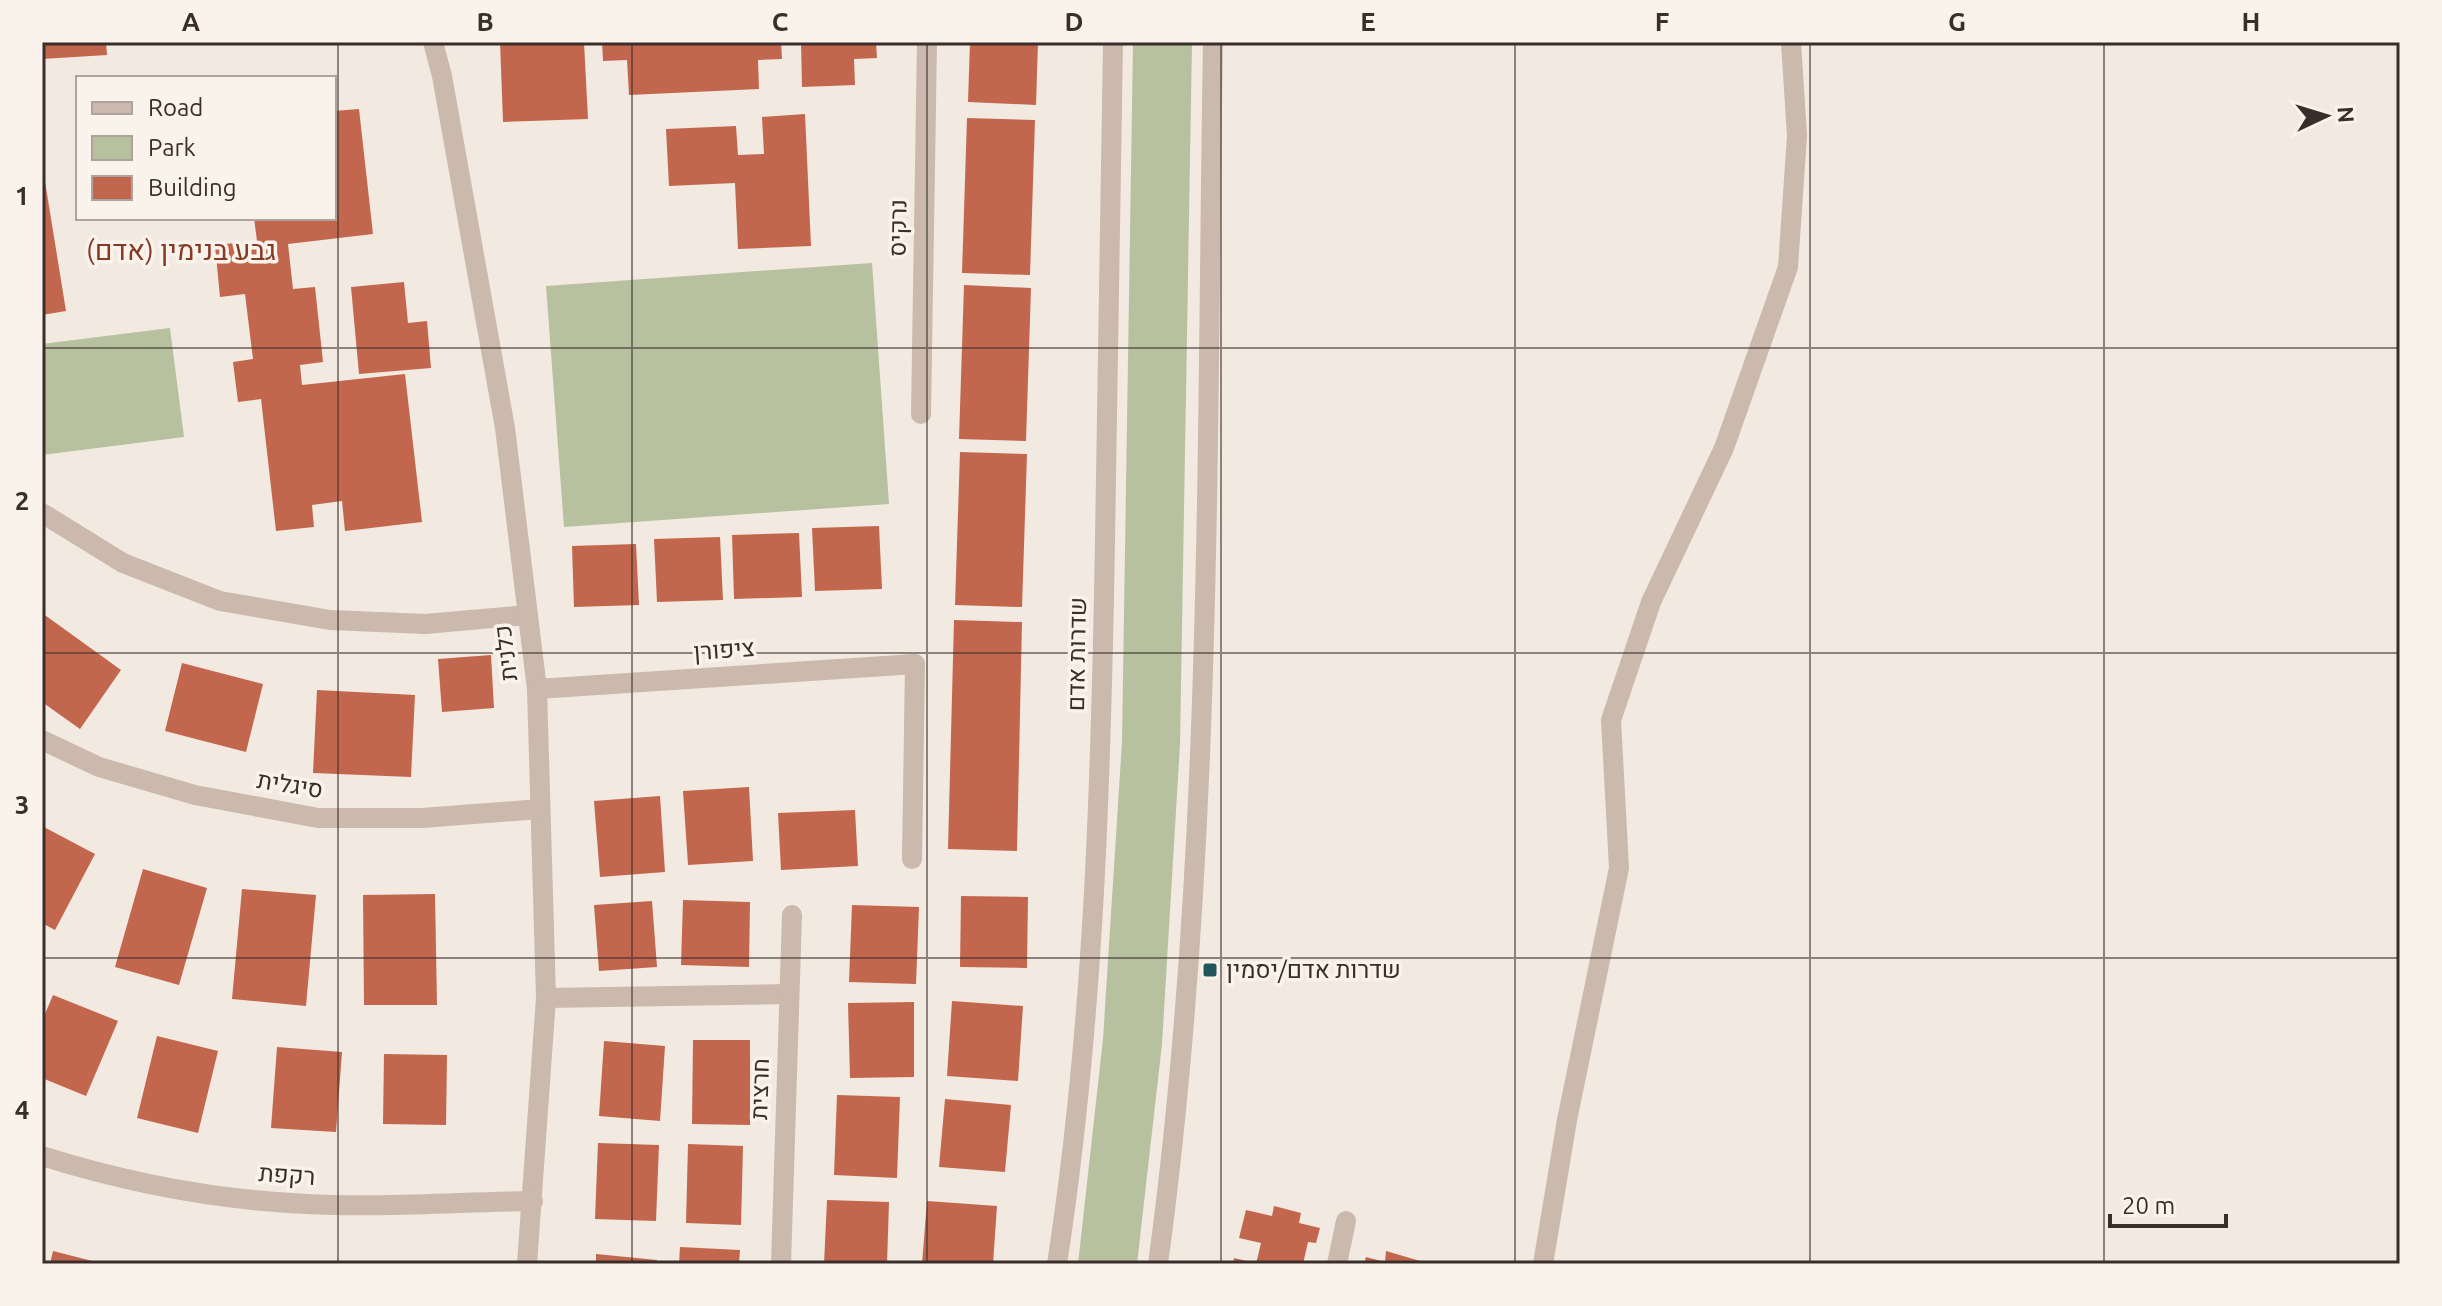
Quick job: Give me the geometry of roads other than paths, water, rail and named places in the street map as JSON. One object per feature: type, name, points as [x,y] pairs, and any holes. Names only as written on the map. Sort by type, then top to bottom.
[{"type":"street","name":"כלנית","points":[[433,42],[442,76],[505,428],[537,689],[546,998],[527,1264]]},
{"type":"street","name":"נרקיס","points":[[921,414],[927,42]]},
{"type":"street","name":"שדרות אדם","points":[[1057,1264],[1084,1037],[1096,865],[1101,741],[1113,42]]},
{"type":"street","points":[[1158,1264],[1183,1047],[1201,744],[1213,42]]},
{"type":"street","points":[[1543,1264],[1567,1120],[1619,868],[1611,720],[1651,602],[1724,448],[1788,267],[1797,136],[1791,42]]},
{"type":"street","points":[[42,513],[123,563],[220,601],[330,620],[393,623],[425,624],[528,615]]},
{"type":"street","name":"ציפורן","points":[[537,689],[915,664],[912,859]]},
{"type":"street","name":"סיגלית","points":[[42,740],[99,767],[195,795],[318,818],[422,818],[540,809]]},
{"type":"street","name":"חרצית","points":[[781,1264],[792,915]]},
{"type":"street","points":[[546,998],[789,994]]},
{"type":"street","name":"רקפת","points":[[42,1156],[85,1170],[193,1193],[279,1202],[533,1201]]},
{"type":"street","points":[[1337,1264],[1346,1221]]},
{"type":"place","name":"שדרות אדם/יסמין","points":[[1210,970]]},
{"type":"district","name":"גבע בנימין (אדם)","points":[[181,250]]}]
